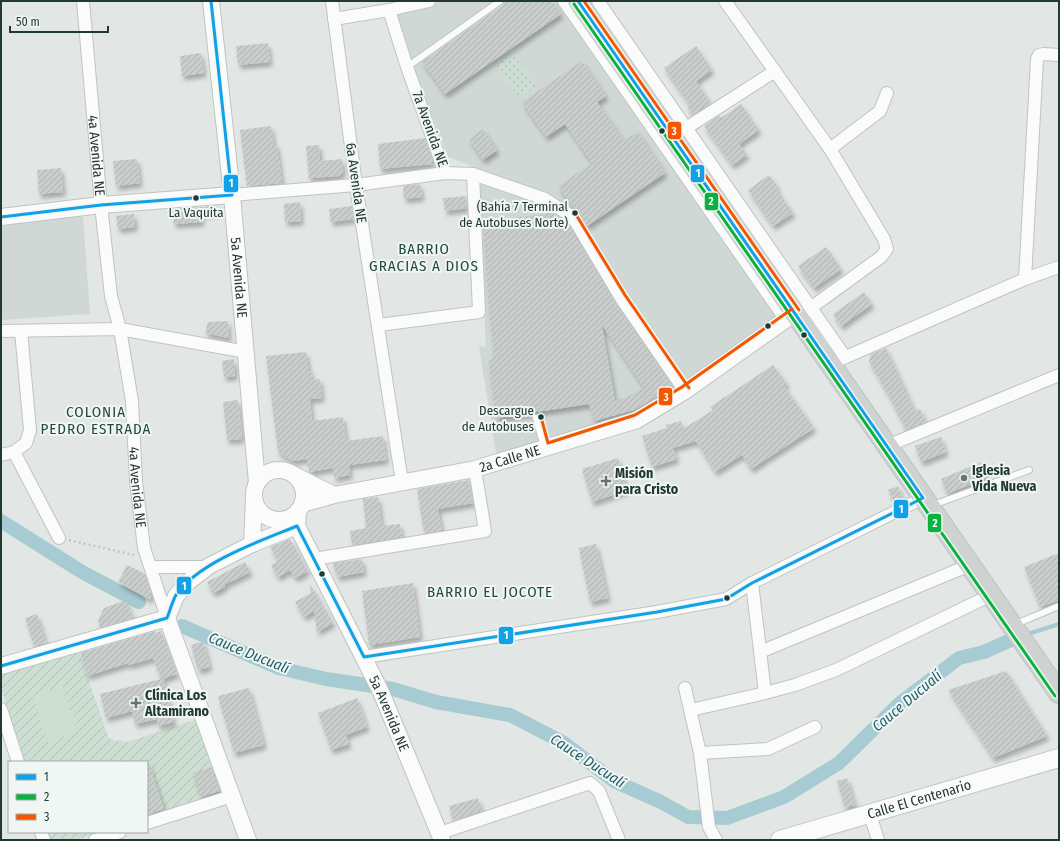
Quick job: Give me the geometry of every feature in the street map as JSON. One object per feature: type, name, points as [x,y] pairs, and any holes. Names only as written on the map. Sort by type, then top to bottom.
[{"type":"main road","points":[[578,1],[680,133],[798,314],[838,360],[887,446],[1059,693]]},
{"type":"main road","name":"Calle El Centenario","points":[[780,840],[1059,758]]},
{"type":"street","name":"4a Avenida NE","points":[[83,1],[101,205],[111,296],[120,329],[132,401],[136,481],[144,548],[167,618],[248,840]]},
{"type":"street","name":"5a Avenida NE","points":[[211,1],[232,195],[257,483]]},
{"type":"street","name":"6a Avenida NE","points":[[332,1],[356,185],[379,325],[402,482]]},
{"type":"street","points":[[334,19],[389,10],[429,1]]},
{"type":"street","points":[[564,1],[798,314],[881,257],[887,249],[884,239],[830,149],[724,1]]},
{"type":"street","points":[[598,1],[680,133],[775,71]]},
{"type":"street","name":"7a Avenida NE","points":[[389,10],[407,67],[445,173],[473,174],[545,198],[571,216],[621,298],[685,391]]},
{"type":"street","points":[[1025,279],[1037,59],[1038,55],[1059,55]]},
{"type":"street","points":[[830,149],[880,111],[887,93]]},
{"type":"street","points":[[1,217],[101,205],[356,185],[445,173]]},
{"type":"street","points":[[379,325],[479,312],[473,174]]},
{"type":"street","points":[[838,360],[1025,279],[1059,267]]},
{"type":"street","name":"2a Calle NE","points":[[252,544],[292,516],[334,495],[475,469],[637,420],[685,391],[798,314]]},
{"type":"street","points":[[1,331],[120,329],[246,352]]},
{"type":"street","points":[[1,455],[14,452],[26,443],[30,430],[21,331]]},
{"type":"street","points":[[887,446],[1059,375]]},
{"type":"street","points":[[14,452],[59,538]]},
{"type":"street","points":[[256,458],[278,470],[286,471],[334,495]]},
{"type":"street","points":[[314,559],[485,531],[475,469]]},
{"type":"street","points":[[252,544],[254,491],[257,483],[266,474],[278,470]]},
{"type":"street","points":[[1,666],[167,618],[176,596],[188,582],[207,567],[252,544],[292,516],[304,496],[303,488],[299,480],[293,475]]},
{"type":"street","points":[[254,499],[257,507],[268,518],[292,516]]},
{"type":"street","points":[[364,657],[657,612],[726,598],[752,583],[926,502]]},
{"type":"street","name":"5a Avenida NE","points":[[292,516],[378,686],[441,836]]},
{"type":"street","points":[[149,562],[207,567]]},
{"type":"street","points":[[760,652],[970,565]]},
{"type":"street","points":[[752,583],[765,693]]},
{"type":"street","points":[[690,710],[795,685],[836,670],[991,595]]},
{"type":"street","points":[[685,688],[700,753],[709,827],[716,840]]},
{"type":"street","points":[[1,709],[18,761]]},
{"type":"street","points":[[700,753],[768,749],[815,727]]},
{"type":"street","points":[[441,836],[590,783],[598,791],[619,840]]},
{"type":"street","points":[[148,823],[232,796]]},
{"type":"street","points":[[870,814],[878,840]]},
{"type":"street","points":[[95,840],[117,833]]},
{"type":"lane","points":[[407,67],[500,1]]},
{"type":"lane","points":[[536,418],[544,449]]},
{"type":"lane","points":[[926,502],[1029,470]]},
{"type":"lane","points":[[1012,626],[1059,606]]},
{"type":"path","points":[[59,538],[149,562]]},
{"type":"shaded area","points":[[443,1],[558,1],[781,322],[636,418],[497,459],[479,347],[486,346],[476,168],[448,157],[413,65],[396,14]]},
{"type":"shaded area","points":[[83,216],[90,314],[1,320],[1,222]]},
{"type":"green space","points":[[513,54],[536,86],[519,98],[496,65]]},
{"type":"green space","points":[[78,649],[109,739],[127,742],[200,718],[225,791],[148,817],[148,761],[25,761],[1,688],[1,674]]},
{"type":"green space","points":[[62,686],[78,732],[48,742],[33,696]]},
{"type":"green space","points":[[47,833],[97,833],[76,840],[50,840]]},
{"type":"building","points":[[504,1],[552,1],[561,14],[445,94],[422,62],[503,5]]},
{"type":"building","points":[[268,43],[270,62],[238,65],[236,46]]},
{"type":"building","points":[[696,46],[712,70],[696,81],[711,103],[693,115],[687,107],[690,105],[664,68]]},
{"type":"building","points":[[201,53],[204,73],[182,76],[180,56]]},
{"type":"building","points":[[582,61],[606,96],[597,102],[624,141],[638,132],[665,173],[587,226],[558,186],[592,163],[565,124],[546,137],[522,102]]},
{"type":"building","points":[[741,104],[759,130],[739,144],[747,155],[732,165],[704,126],[720,115],[721,118]]},
{"type":"building","points":[[271,126],[274,145],[277,145],[282,183],[247,186],[240,130]]},
{"type":"building","points":[[483,129],[497,150],[483,160],[469,139]]},
{"type":"building","points":[[425,138],[432,164],[380,169],[378,144]]},
{"type":"building","points":[[319,145],[320,161],[342,159],[343,172],[339,176],[309,178],[306,146]]},
{"type":"building","points":[[137,159],[140,183],[116,186],[113,161]]},
{"type":"building","points":[[61,168],[63,192],[39,194],[37,170]]},
{"type":"building","points":[[769,175],[778,187],[776,188],[793,213],[773,226],[748,190]]},
{"type":"building","points":[[420,184],[422,197],[404,199],[403,186]]},
{"type":"building","points":[[466,196],[467,208],[445,211],[443,198]]},
{"type":"building","points":[[300,202],[301,221],[285,222],[284,204]]},
{"type":"building","points":[[217,206],[217,212],[201,214],[202,222],[174,224],[172,209]]},
{"type":"building","points":[[352,206],[354,219],[331,222],[329,209]]},
{"type":"building","points":[[552,213],[568,224],[615,302],[673,387],[634,410],[594,421],[589,404],[496,418],[489,361],[494,358],[487,287],[483,222]],"holes":[[[602,325],[644,388],[627,397],[615,401]]]},
{"type":"building","points":[[134,214],[135,227],[118,229],[116,216]]},
{"type":"building","points":[[826,247],[841,269],[814,288],[798,266]]},
{"type":"building","points":[[864,292],[872,304],[841,326],[833,314]]},
{"type":"building","points":[[228,321],[229,338],[205,333],[208,322]]},
{"type":"building","points":[[886,348],[915,411],[920,409],[926,422],[906,430],[869,361],[871,354]]},
{"type":"building","points":[[306,352],[312,380],[320,379],[322,398],[310,399],[312,421],[343,417],[346,441],[383,436],[386,460],[349,465],[350,475],[334,478],[333,468],[309,472],[307,459],[292,461],[278,452],[266,356]]},
{"type":"building","points":[[234,359],[235,376],[224,377],[222,361]]},
{"type":"building","points":[[773,365],[787,384],[784,386],[814,428],[751,469],[742,455],[715,472],[696,441],[673,448],[677,459],[652,467],[642,436],[667,428],[666,425],[681,421],[683,429],[713,410],[710,407]]},
{"type":"building","points":[[238,400],[242,439],[227,440],[223,402]]},
{"type":"building","points":[[941,437],[946,452],[921,462],[915,446]]},
{"type":"building","points":[[618,458],[627,490],[592,502],[582,469]]},
{"type":"building","name":"Iglesia Vida Nueva","points":[[981,462],[987,477],[947,494],[941,479]]},
{"type":"building","points":[[469,480],[473,503],[438,509],[442,531],[424,533],[417,489]]},
{"type":"building","points":[[898,486],[903,498],[894,502],[888,490]]},
{"type":"building","points":[[378,497],[382,526],[400,524],[402,537],[352,545],[350,531],[366,528],[363,499]]},
{"type":"building","points":[[290,539],[308,571],[295,578],[290,570],[278,577],[271,565],[278,561],[270,547]]},
{"type":"building","points":[[596,544],[608,598],[590,602],[579,548]]},
{"type":"building","points":[[1059,553],[1059,600],[1040,607],[1024,567]]},
{"type":"building","points":[[362,559],[364,572],[338,577],[333,566],[334,563]]},
{"type":"building","points":[[245,562],[250,572],[224,585],[225,587],[213,593],[207,582]]},
{"type":"building","points":[[127,565],[145,574],[151,593],[151,600],[118,582]]},
{"type":"building","points":[[413,583],[420,637],[369,645],[362,591]]},
{"type":"building","points":[[310,584],[333,623],[317,632],[314,611],[304,617],[295,602],[311,593]]},
{"type":"building","points":[[126,600],[133,618],[100,628],[98,620],[104,608]]},
{"type":"building","points":[[37,614],[46,643],[34,646],[25,618]]},
{"type":"building","points":[[155,631],[155,633],[161,631],[177,674],[162,679],[174,722],[158,726],[157,719],[135,724],[132,711],[106,718],[100,694],[161,679],[153,658],[129,665],[128,663],[87,676],[80,653]]},
{"type":"building","points":[[203,641],[210,667],[198,670],[191,645]]},
{"type":"building","points":[[1006,671],[1047,736],[993,758],[948,690]]},
{"type":"building","points":[[249,688],[264,745],[234,753],[218,696]]},
{"type":"building","points":[[357,698],[367,727],[346,735],[349,744],[331,750],[318,713]]},
{"type":"building","points":[[148,763],[149,763],[164,809],[148,815]]},
{"type":"building","points":[[211,767],[220,791],[201,797],[193,773]]},
{"type":"building","points":[[847,778],[855,805],[845,808],[837,781]]},
{"type":"building","points":[[478,798],[482,811],[453,821],[449,806]]},
{"type":"waterway","name":"Cauce Ducualí","points":[[1,521],[82,572],[139,602]]},
{"type":"waterway","points":[[1025,635],[1059,624]]},
{"type":"waterway","name":"Cauce Ducualí","points":[[182,626],[279,668],[326,679],[393,689],[436,702],[510,715],[564,743],[614,781],[661,802],[688,817],[727,818],[784,797],[839,763],[900,703],[959,658],[984,652],[1020,636]]},
{"type":"transit line","name":"1","points":[[1,217],[101,205],[232,195],[211,1]]},
{"type":"transit line","name":"1","points":[[1,666],[167,618],[176,595],[186,583],[199,572],[231,554],[297,526],[364,657],[657,612],[726,599],[752,583],[923,498],[578,1]]},
{"type":"transit line","name":"3","points":[[584,1],[799,310]]},
{"type":"transit line","name":"2","points":[[574,4],[1055,696]]},
{"type":"transit line","name":"3","points":[[575,213],[625,295],[689,388]]},
{"type":"transit line","name":"3","points":[[541,417],[548,443],[635,415],[682,387],[792,309]]},
{"type":"place","name":"La Vaquita","points":[[196,198]]},
{"type":"place","name":"(Bahía 7 Terminal de Autobuses Norte)","points":[[575,213]]},
{"type":"place","name":"Descargue de Autobuses","points":[[541,417]]},
{"type":"place","name":"Iglesia Vida Nueva","points":[[964,478]]},
{"type":"place","name":"Misión para Cristo","points":[[606,481]]},
{"type":"place","name":"Clínica Los Altamirano","points":[[136,703]]},
{"type":"district","name":"BARRIO GRACIAS A DIOS","points":[[424,258]]},
{"type":"district","name":"COLONIA PEDRO ESTRADA","points":[[96,420]]},
{"type":"district","name":"BARRIO EL JOCOTE","points":[[490,592]]}]
